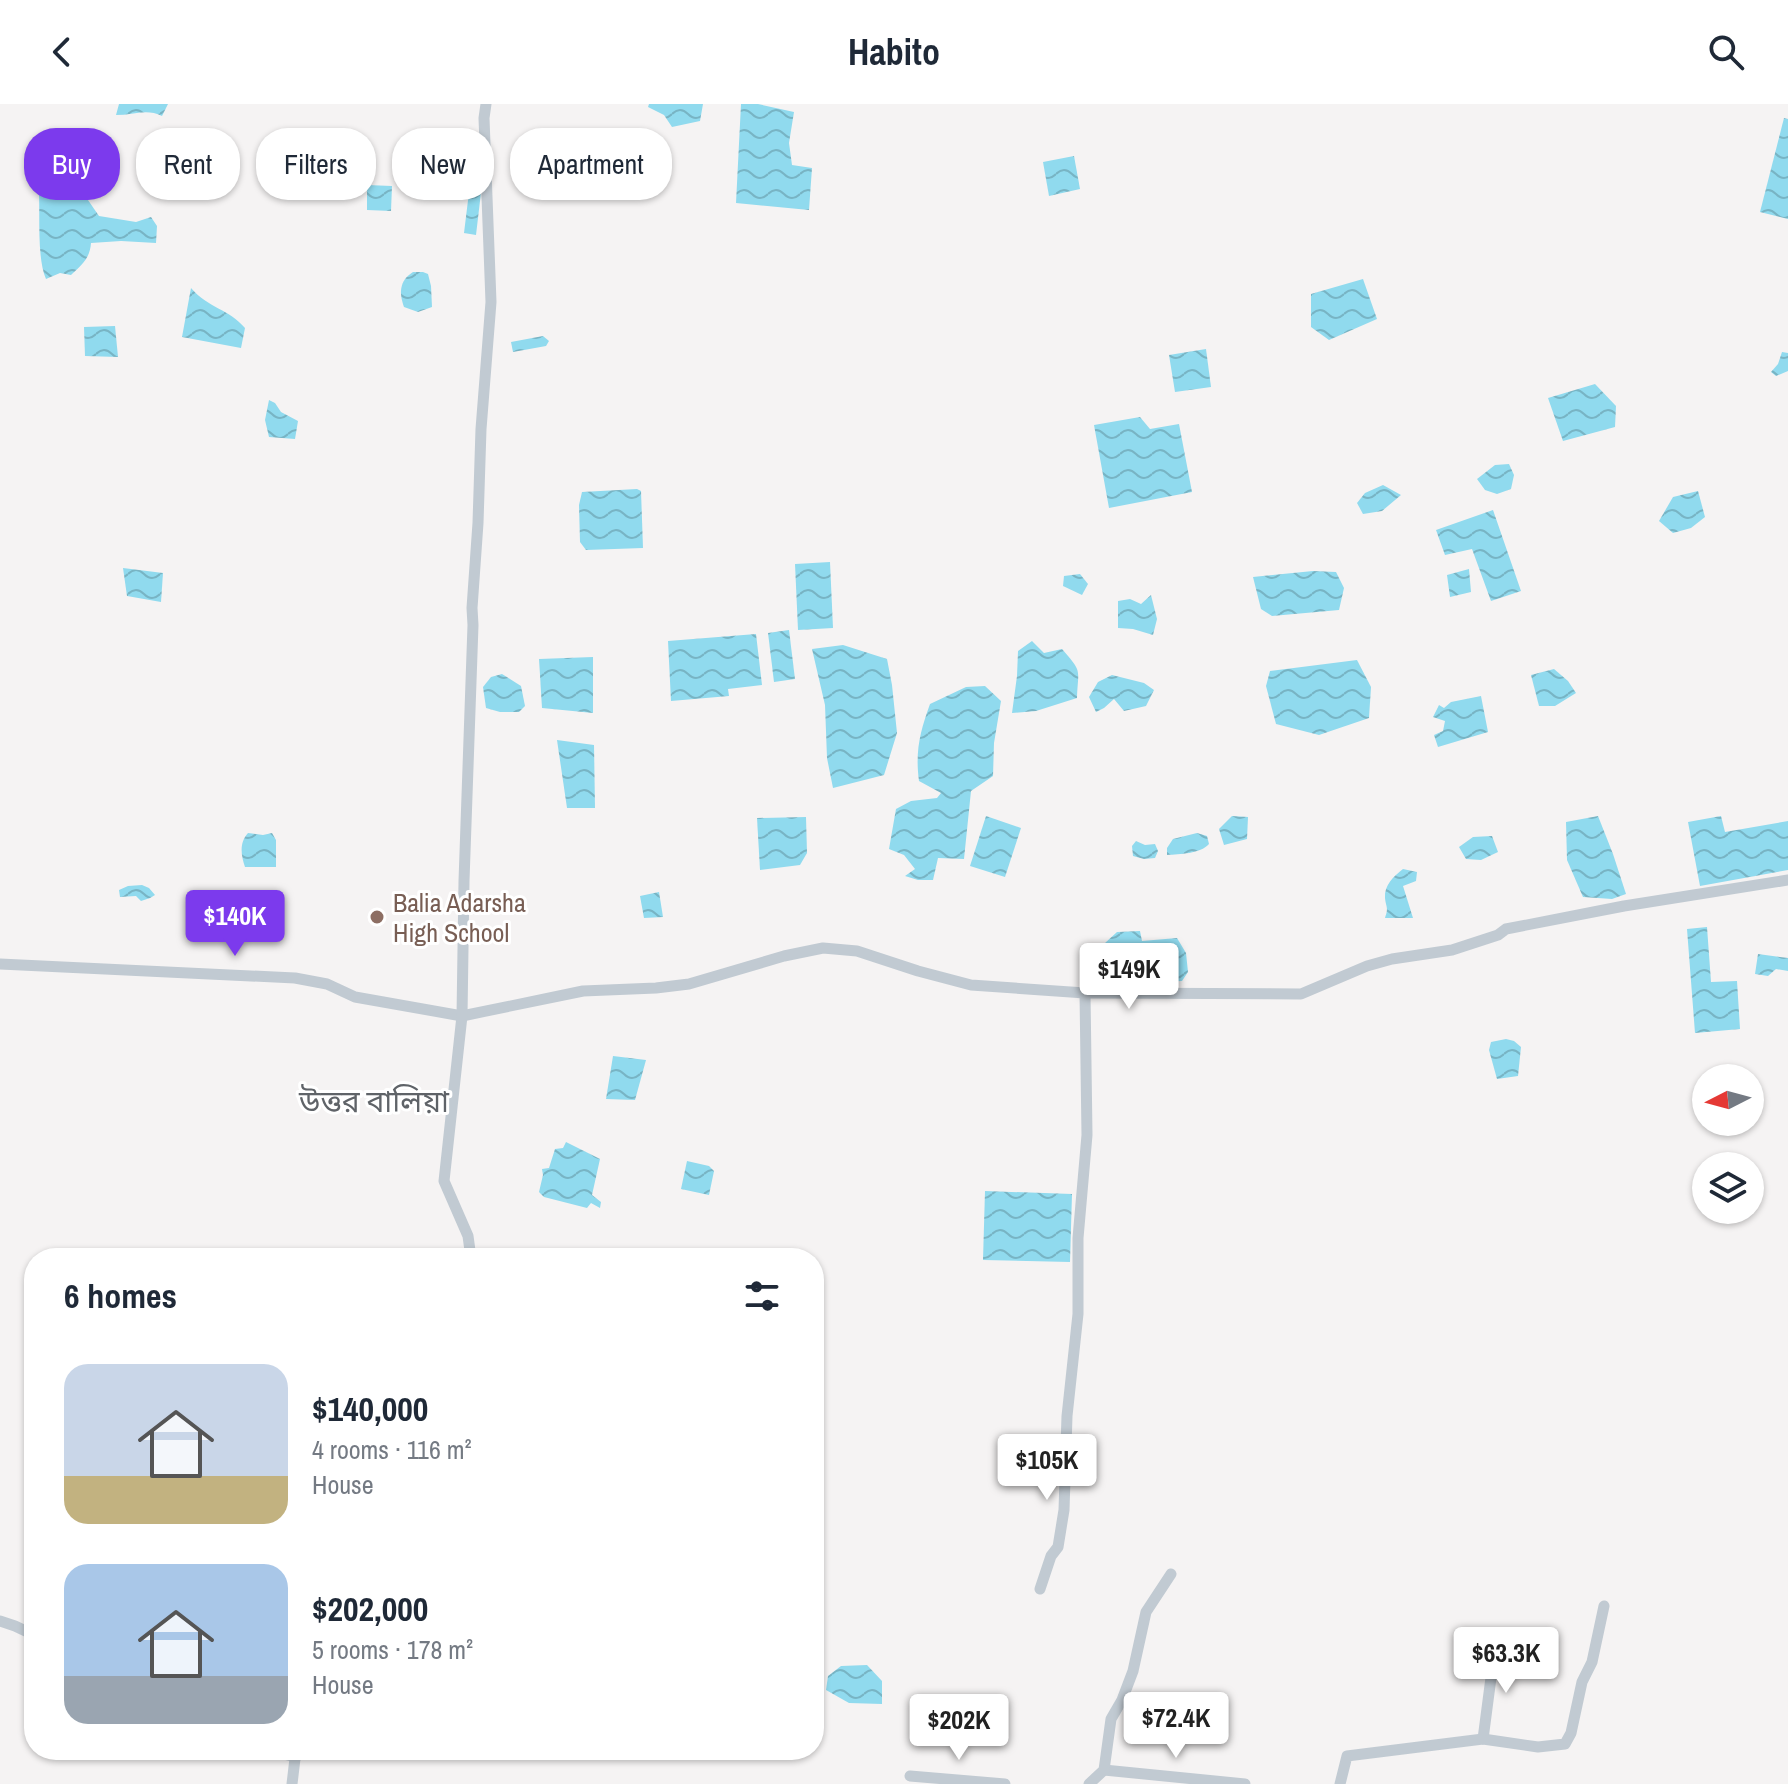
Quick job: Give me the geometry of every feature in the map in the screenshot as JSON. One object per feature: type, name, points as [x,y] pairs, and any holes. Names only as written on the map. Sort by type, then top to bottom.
[{"type":"street","points":[[470,1248],[468,1236],[444,1181],[462,1016],[472,608],[491,302],[486,104]]},
{"type":"street","points":[[0,964],[295,978],[327,984],[355,997],[462,1016],[583,991],[689,984],[823,948],[857,951],[971,985],[1085,993],[1301,994],[1367,966],[1452,950],[1498,935],[1506,929],[1624,906],[1788,880]]},
{"type":"street","points":[[1040,1589],[1051,1556],[1058,1547],[1064,1510],[1067,1416],[1078,1314],[1078,1238],[1087,1135],[1085,993]]},
{"type":"street","points":[[1089,1784],[1104,1770],[1111,1719],[1133,1671],[1146,1612],[1171,1574]]},
{"type":"street","points":[[1340,1784],[1347,1756],[1483,1739],[1538,1747],[1565,1744],[1571,1733],[1582,1682],[1592,1662],[1604,1606]]},
{"type":"street","points":[[0,1621],[24,1630]]},
{"type":"street","points":[[1483,1739],[1495,1647]]},
{"type":"street","points":[[292,1784],[295,1760]]},
{"type":"street","points":[[1104,1770],[1245,1784]]},
{"type":"street","points":[[910,1776],[1005,1784]]},
{"type":"water","points":[[119,104],[168,104],[162,116],[145,112],[116,115]]},
{"type":"water","points":[[649,104],[703,104],[700,121],[672,127],[664,115],[648,107]]},
{"type":"water","points":[[741,104],[758,104],[794,112],[789,143],[792,165],[812,168],[809,210],[736,203]]},
{"type":"water","points":[[1784,118],[1788,119],[1788,219],[1760,212]]},
{"type":"water","points":[[1074,156],[1080,189],[1049,196],[1043,162]]},
{"type":"water","points":[[376,185],[392,186],[391,211],[367,210],[367,200],[376,200]]},
{"type":"water","points":[[39,200],[88,200],[99,216],[136,222],[151,217],[157,226],[156,243],[91,243],[87,257],[71,275],[60,273],[46,279],[41,261]]},
{"type":"water","points":[[468,200],[480,200],[476,235],[464,233]]},
{"type":"water","points":[[413,272],[428,274],[431,286],[432,307],[418,312],[404,307],[401,297],[403,283]]},
{"type":"water","points":[[1363,279],[1377,319],[1329,340],[1311,327],[1311,294]]},
{"type":"water","points":[[191,288],[245,328],[241,348],[182,337]]},
{"type":"water","points":[[115,326],[118,357],[85,356],[84,327]]},
{"type":"water","points":[[543,336],[549,341],[546,346],[513,352],[511,342]]},
{"type":"water","points":[[1206,349],[1211,387],[1175,392],[1169,355]]},
{"type":"water","points":[[1782,352],[1788,353],[1788,371],[1776,376],[1771,372]]},
{"type":"water","points":[[1595,384],[1616,406],[1615,427],[1563,441],[1548,398]]},
{"type":"water","points":[[269,400],[281,412],[298,421],[295,439],[269,437],[265,420]]},
{"type":"water","points":[[1140,417],[1150,429],[1179,424],[1192,492],[1109,508],[1094,425]]},
{"type":"water","points":[[1509,464],[1514,475],[1511,489],[1497,494],[1485,490],[1477,479],[1495,465]]},
{"type":"water","points":[[1383,485],[1401,495],[1382,511],[1363,514],[1357,503],[1365,493]]},
{"type":"water","points":[[641,491],[643,548],[586,550],[580,542],[579,505],[582,492]]},
{"type":"water","points":[[1698,491],[1705,517],[1691,528],[1673,533],[1659,521],[1673,497]]},
{"type":"water","points":[[1493,510],[1521,591],[1491,601],[1472,549],[1445,555],[1436,530]]},
{"type":"water","points":[[830,562],[833,628],[798,630],[795,564]]},
{"type":"water","points":[[123,568],[163,573],[161,602],[127,596]]},
{"type":"water","points":[[1469,569],[1471,592],[1450,597],[1447,575]]},
{"type":"water","points":[[1336,572],[1344,588],[1339,610],[1272,616],[1261,609],[1253,577]]},
{"type":"water","points":[[1080,574],[1088,584],[1082,595],[1063,586],[1064,576]]},
{"type":"water","points":[[1151,595],[1157,619],[1153,635],[1118,628],[1118,601],[1130,599],[1141,604]]},
{"type":"water","points":[[789,630],[795,679],[774,682],[768,633]]},
{"type":"water","points":[[756,634],[762,685],[728,689],[729,696],[671,701],[668,641]]},
{"type":"water","points":[[1032,641],[1044,653],[1062,649],[1076,667],[1077,698],[1036,711],[1012,713],[1018,651]]},
{"type":"water","points":[[843,645],[887,659],[897,733],[884,775],[833,788],[827,758],[825,705],[812,649]]},
{"type":"water","points":[[593,657],[593,713],[542,708],[539,659]]},
{"type":"water","points":[[1357,660],[1371,687],[1369,718],[1319,735],[1276,724],[1266,686],[1270,671]]},
{"type":"water","points":[[1554,669],[1576,693],[1555,706],[1539,706],[1531,675]]},
{"type":"water","points":[[502,674],[521,686],[525,706],[519,712],[486,708],[483,687],[491,677]]},
{"type":"water","points":[[1112,675],[1144,683],[1154,690],[1146,706],[1124,711],[1114,699],[1096,712],[1089,697],[1098,682]]},
{"type":"water","points":[[985,686],[1001,701],[994,743],[993,776],[971,791],[964,859],[938,858],[933,880],[905,876],[915,869],[904,855],[889,849],[896,809],[911,801],[937,798],[941,793],[919,781],[919,742],[930,704],[966,687]]},
{"type":"water","points":[[1481,696],[1488,732],[1438,747],[1434,735],[1443,731],[1445,721],[1433,717],[1439,705],[1444,708],[1451,702]]},
{"type":"water","points":[[557,740],[594,745],[595,808],[567,808]]},
{"type":"water","points":[[986,816],[1021,828],[1005,877],[970,866]]},
{"type":"water","points":[[1232,816],[1248,817],[1247,839],[1224,845],[1219,829]]},
{"type":"water","points":[[1598,816],[1626,894],[1612,899],[1583,897],[1567,860],[1566,822]]},
{"type":"water","points":[[1721,816],[1725,832],[1788,821],[1788,870],[1700,886],[1688,822]]},
{"type":"water","points":[[806,817],[807,853],[800,865],[760,870],[757,818]]},
{"type":"water","points":[[248,833],[272,833],[276,840],[276,867],[245,867],[242,849]]},
{"type":"water","points":[[1197,833],[1207,836],[1209,844],[1190,853],[1167,855],[1167,848],[1173,839]]},
{"type":"water","points":[[1492,836],[1498,852],[1481,860],[1466,859],[1459,847],[1473,837]]},
{"type":"water","points":[[1136,841],[1145,845],[1155,844],[1158,851],[1155,858],[1133,856],[1132,846]]},
{"type":"water","points":[[1403,869],[1417,872],[1416,881],[1403,886],[1413,918],[1385,918],[1386,889]]},
{"type":"water","points":[[142,885],[155,895],[141,901],[136,896],[120,897],[119,890]]},
{"type":"water","points":[[659,892],[663,917],[644,918],[640,896]]},
{"type":"water","points":[[1707,927],[1711,982],[1737,981],[1740,1029],[1695,1033],[1687,929]]},
{"type":"water","points":[[1140,931],[1142,941],[1177,938],[1186,953],[1188,972],[1182,981],[1108,984],[1101,974],[1105,943],[1117,932]]},
{"type":"water","points":[[1758,954],[1788,958],[1788,971],[1776,969],[1768,976],[1755,974]]},
{"type":"water","points":[[1506,1039],[1521,1047],[1518,1076],[1497,1079],[1489,1050],[1491,1042]]},
{"type":"water","points":[[613,1056],[646,1060],[635,1100],[606,1099]]},
{"type":"water","points":[[566,1142],[600,1159],[592,1195],[601,1202],[600,1208],[591,1203],[587,1208],[544,1197],[539,1192],[542,1169],[549,1168],[555,1149],[563,1148]]},
{"type":"water","points":[[687,1161],[709,1166],[714,1171],[709,1195],[681,1189]]},
{"type":"water","points":[[985,1191],[1072,1194],[1070,1262],[983,1260]]},
{"type":"water","points":[[867,1665],[882,1681],[882,1704],[849,1703],[826,1690],[828,1676],[841,1666]]},
{"type":"place","name":"Balia Adarsha High School","points":[[377,917]]},
{"type":"district","name":"উত্তর বালিয়া","points":[[374,1101]]}]
